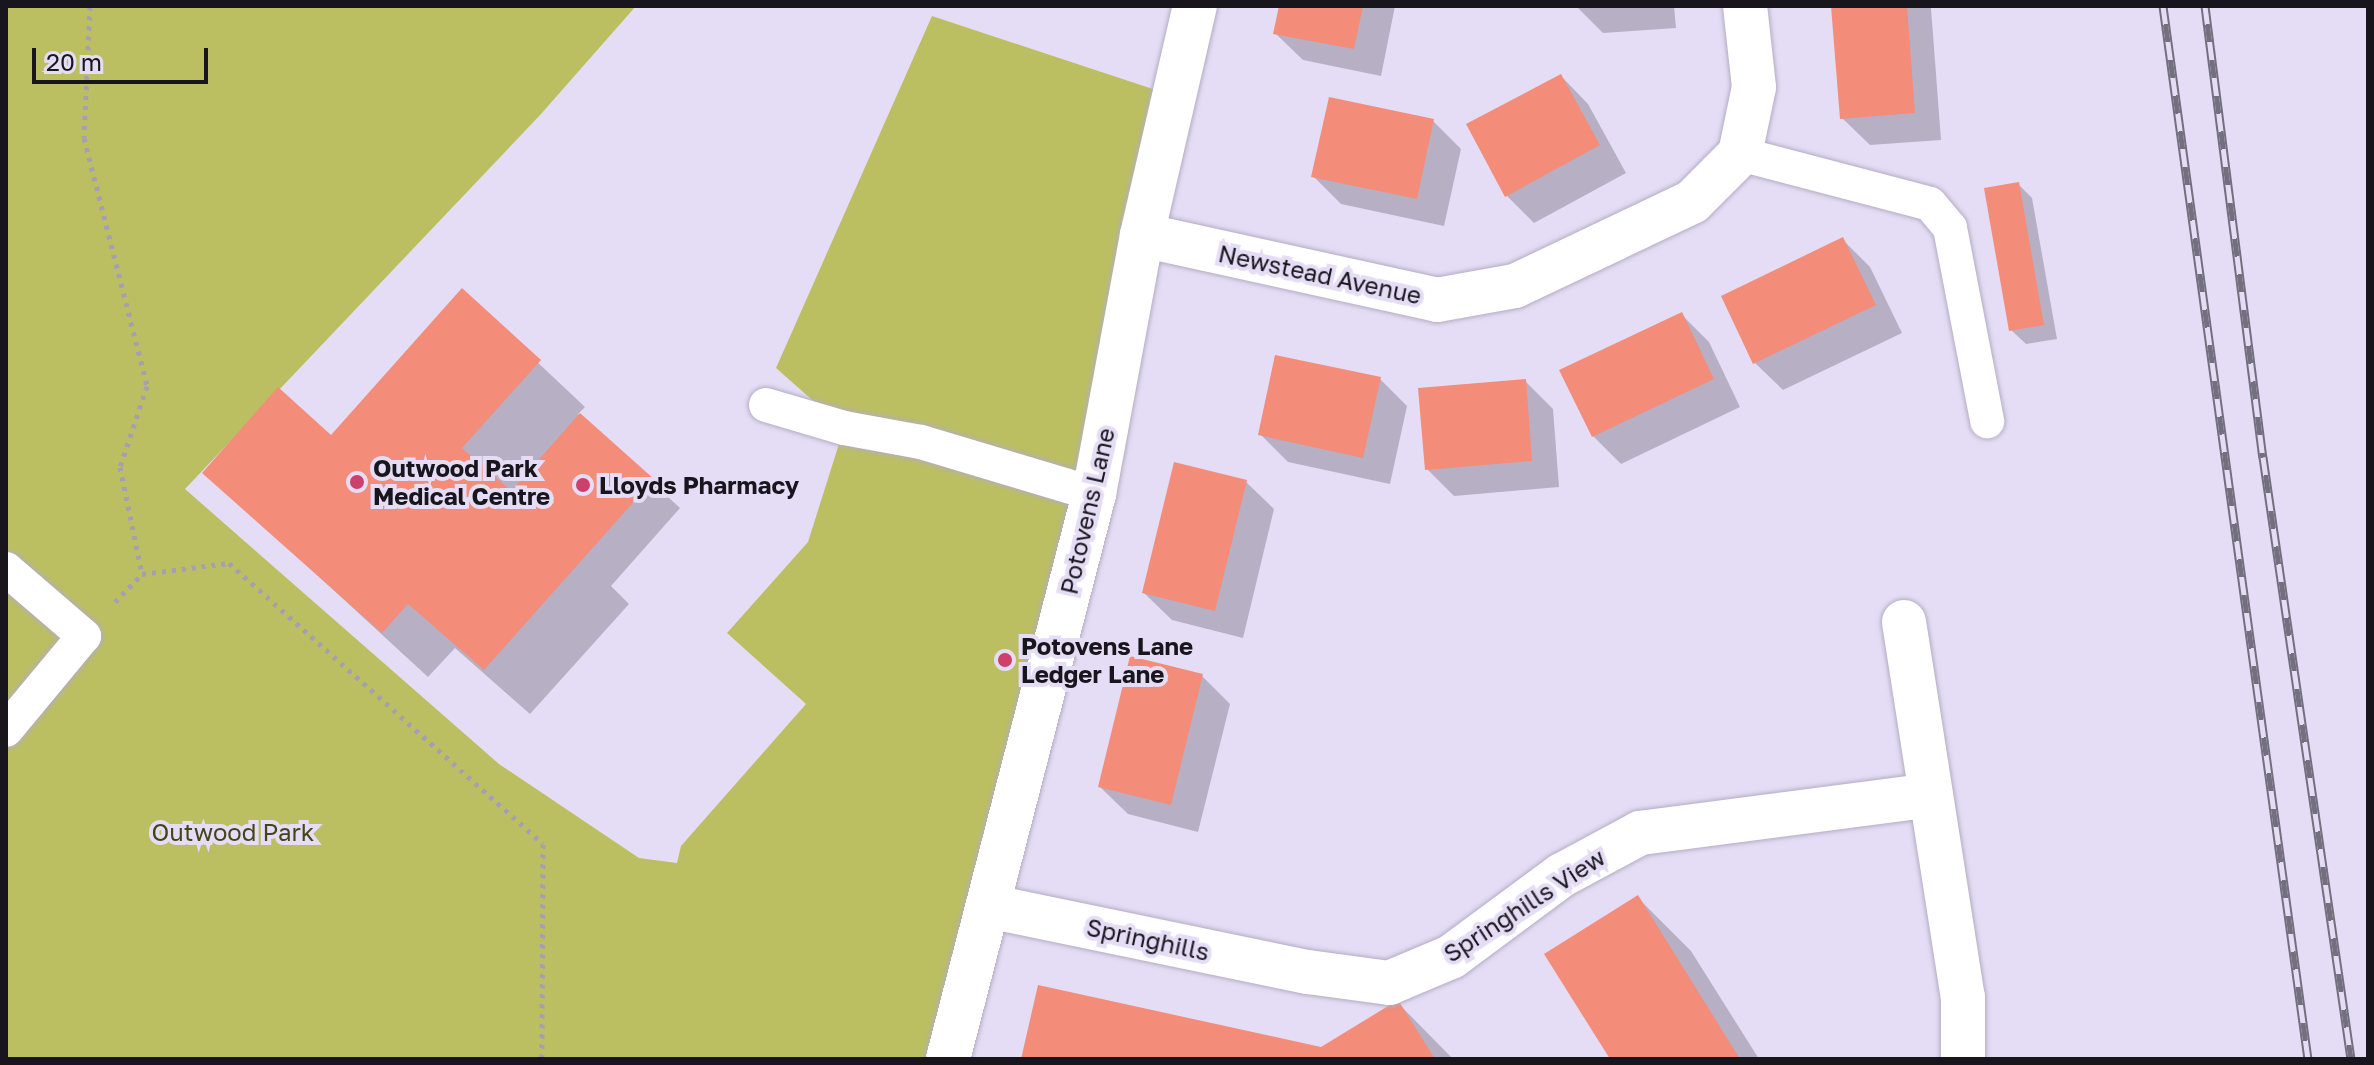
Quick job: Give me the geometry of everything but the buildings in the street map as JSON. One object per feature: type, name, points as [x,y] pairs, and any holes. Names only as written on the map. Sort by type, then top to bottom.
[{"type":"street","name":"Potovens Lane","points":[[948,1059],[1094,494],[1142,235],[1195,6]]},
{"type":"street","points":[[1740,154],[1754,87],[1745,6]]},
{"type":"street","name":"Newstead Avenue","points":[[1142,235],[1437,300],[1515,286],[1678,209],[1692,202],[1740,154]]},
{"type":"street","points":[[1904,622],[1963,997],[1963,1059]]},
{"type":"street","name":"Springhills View","points":[[1308,972],[1389,983],[1451,957],[1562,875],[1640,833],[1931,795]]},
{"type":"street","name":"Springhills","points":[[988,906],[1308,972]]},
{"type":"lane","points":[[1740,154],[1930,204],[1950,228],[1987,421]]},
{"type":"lane","points":[[766,405],[844,428],[921,442],[1094,494]]},
{"type":"lane","points":[[6,569],[84,636],[6,730]]},
{"type":"path","points":[[90,6],[84,138],[147,386],[120,467],[142,574],[229,563],[543,844],[542,1059]]},
{"type":"green space","name":"Outwood Park","points":[[6,6],[636,6],[541,114],[185,489],[499,764],[639,858],[677,863],[681,846],[806,704],[727,633],[808,542],[844,428],[776,368],[932,16],[1174,96],[949,1059],[6,1059]]},
{"type":"railway","points":[[2163,6],[2308,1059]]},
{"type":"railway","points":[[2205,6],[2263,457],[2351,1059]]},
{"type":"place","name":"Outwood Park Medical Centre","points":[[357,482]]},
{"type":"place","name":"Lloyds Pharmacy","points":[[583,485]]},
{"type":"place","name":"Potovens Lane Ledger Lane","points":[[1005,660]]}]
